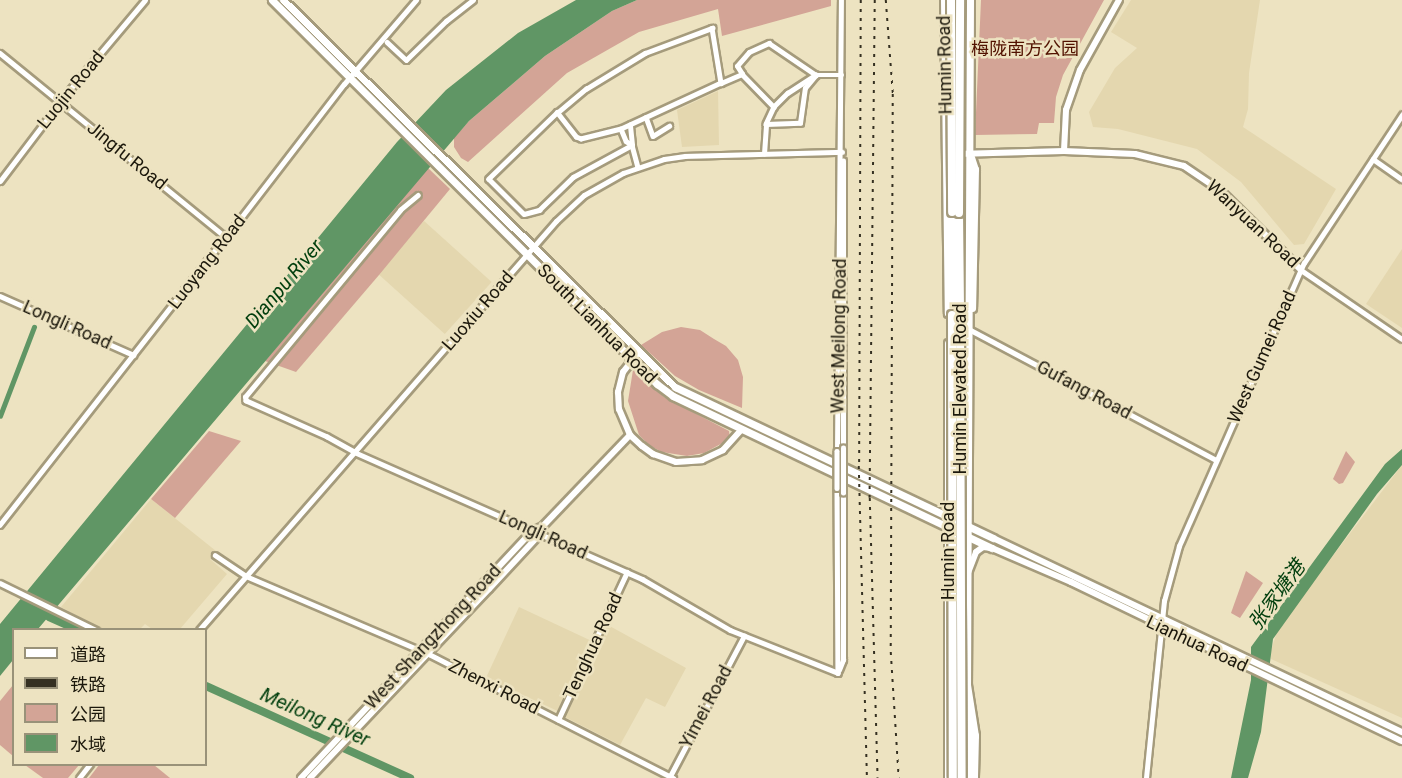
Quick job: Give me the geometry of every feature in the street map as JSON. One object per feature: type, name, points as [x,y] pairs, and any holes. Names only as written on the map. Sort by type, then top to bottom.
[{"type":"highway","name":"Humin Elevated Road","points":[[951,0],[953,778]]},
{"type":"highway","name":"Humin Elevated Road","points":[[960,0],[962,778]]},
{"type":"highway","points":[[967,685],[975,736],[974,778]]},
{"type":"main road","name":"South Lianhua Road","points":[[272,0],[351,75],[409,124],[533,248],[673,396],[992,548]]},
{"type":"main road","name":"Humin Road","points":[[944,0],[949,327],[948,778]]},
{"type":"main road","name":"Humin Road","points":[[967,778],[967,328],[971,319],[975,169],[969,152],[970,0]]},
{"type":"main road","points":[[1064,151],[1066,110],[1080,70],[1119,0]]},
{"type":"main road","name":"South Lianhua Road","points":[[286,3],[402,131],[527,255],[635,356],[675,387],[993,538]]},
{"type":"main road","name":"Wanyuan Road","points":[[945,156],[969,152],[1064,151],[1135,154],[1184,166],[1221,191],[1301,270]]},
{"type":"main road","points":[[635,356],[624,372],[618,392],[619,409],[630,435],[648,450],[664,459],[691,462],[723,450],[742,429]]},
{"type":"main road","name":"West Shangzhong Road","points":[[301,778],[429,654],[630,435]]},
{"type":"main road","name":"West Shangzhong Road","points":[[310,778],[334,753],[343,737],[421,650],[532,531],[542,530]]},
{"type":"main road","name":"Lianhua Road","points":[[993,538],[1402,732]]},
{"type":"main road","points":[[968,574],[976,552],[983,547],[992,548]]},
{"type":"main road","name":"Lianhua Road","points":[[992,548],[1071,582],[1402,741]]},
{"type":"street","name":"Luojin Road","points":[[0,181],[60,102],[145,0]]},
{"type":"street","points":[[286,3],[295,0]]},
{"type":"street","name":"Luoyang Road","points":[[0,525],[351,75],[416,0]]},
{"type":"street","points":[[387,42],[406,60],[446,21],[473,0]]},
{"type":"street","name":"West Meilong Road","points":[[837,673],[837,451],[842,152],[841,0]]},
{"type":"street","points":[[632,145],[573,177],[540,210],[524,214],[489,179],[557,113],[586,89],[645,53],[712,28],[721,83]]},
{"type":"street","points":[[774,107],[737,66],[749,52],[769,43],[816,75]]},
{"type":"street","name":"Jingfu Road","points":[[0,53],[226,237]]},
{"type":"street","points":[[557,113],[581,139],[621,129],[742,74]]},
{"type":"street","points":[[766,124],[801,123],[805,88],[816,75]]},
{"type":"street","points":[[764,154],[766,124],[774,107],[788,93],[816,75],[842,75]]},
{"type":"street","name":"West Gumei Road","points":[[1146,778],[1162,618],[1175,558],[1301,270],[1402,115]]},
{"type":"street","points":[[646,117],[653,136],[669,126]]},
{"type":"street","points":[[630,125],[638,167]]},
{"type":"street","points":[[621,129],[626,141],[632,145]]},
{"type":"street","points":[[837,673],[843,660],[845,169],[842,152]]},
{"type":"street","name":"Luoxiu Road","points":[[201,628],[533,248],[577,201],[606,181],[638,167],[686,156],[842,152]]},
{"type":"street","points":[[1373,159],[1402,179]]},
{"type":"street","name":"Longli Road","points":[[418,195],[400,210],[303,323],[244,397],[246,401],[327,436],[354,452],[532,531]]},
{"type":"street","name":"Wanyuan Road","points":[[1301,270],[1402,339]]},
{"type":"street","name":"Longli Road","points":[[0,296],[134,355]]},
{"type":"street","name":"Gufang Road","points":[[949,327],[967,328],[1216,460]]},
{"type":"street","name":"Longli Road","points":[[542,530],[627,572],[706,618],[744,636],[837,673]]},
{"type":"street","name":"Zhenxi Road","points":[[215,555],[246,576],[421,650],[670,777]]},
{"type":"street","name":"Tenghua Road","points":[[558,720],[627,572]]},
{"type":"street","points":[[0,583],[56,608],[92,628]]},
{"type":"street","name":"Yimei Road","points":[[670,777],[744,636]]},
{"type":"street","points":[[79,778],[89,766]]},
{"type":"shaded area","points":[[1131,0],[1260,0],[1249,73],[1248,109],[1243,127],[1336,189],[1304,244],[1294,245],[1241,182],[1197,149],[1118,129],[1093,127],[1089,112],[1115,68],[1137,48],[1111,32]]},
{"type":"shaded area","points":[[718,91],[719,145],[682,147],[677,110]]},
{"type":"shaded area","points":[[424,221],[492,282],[445,334],[377,273]]},
{"type":"shaded area","points":[[1402,249],[1402,328],[1366,304]]},
{"type":"shaded area","points":[[1402,465],[1402,718],[1271,659],[1270,654],[1278,628]]},
{"type":"shaded area","points":[[151,499],[216,551],[210,559],[227,574],[181,628],[151,628],[145,624],[141,628],[99,628],[61,607]]},
{"type":"shaded area","points":[[519,607],[591,640],[558,711],[486,678]]},
{"type":"shaded area","points":[[606,624],[686,668],[665,707],[646,698],[620,745],[563,716]]},
{"type":"green space","points":[[637,0],[831,0],[831,6],[722,36],[718,9],[639,32],[567,73],[468,162],[461,158],[454,147],[454,138],[469,121],[545,56],[612,11]]},
{"type":"green space","name":"梅陇南方公园","points":[[981,0],[1104,0],[1063,75],[1056,97],[1054,123],[1039,123],[1037,134],[975,135]]},
{"type":"green space","points":[[428,168],[450,189],[379,275],[296,372],[265,361]]},
{"type":"green space","points":[[681,327],[700,330],[726,346],[738,360],[743,377],[742,408],[699,390],[675,376],[641,345],[662,332]]},
{"type":"green space","points":[[633,370],[664,397],[729,431],[730,439],[704,453],[687,456],[662,452],[650,446],[639,435],[628,401]]},
{"type":"green space","points":[[209,431],[241,441],[175,518],[151,499]]},
{"type":"green space","points":[[1346,451],[1355,462],[1343,483],[1339,484],[1333,479]]},
{"type":"green space","points":[[1246,571],[1263,583],[1240,618],[1231,613]]},
{"type":"green space","points":[[12,686],[12,755],[0,745],[0,701]]},
{"type":"green space","points":[[26,766],[78,766],[68,778],[43,778]]},
{"type":"green space","points":[[98,766],[155,766],[170,778],[89,778]]},
{"type":"water","name":"Dianpu River","points":[[576,0],[637,0],[612,11],[545,56],[469,121],[39,628],[12,628],[12,661],[0,676],[0,624],[397,142],[446,90],[518,33]]},
{"type":"water","points":[[1402,449],[1402,465],[1377,494],[1273,639],[1261,732],[1248,778],[1231,778],[1251,680],[1251,647],[1385,464]]},
{"type":"waterway","points":[[0,416],[34,327]]},
{"type":"waterway","name":"Meilong River","points":[[49,617],[74,628]]},
{"type":"waterway","name":"Meilong River","points":[[207,686],[410,778]]},
{"type":"railway","points":[[861,0],[859,466],[867,778]]},
{"type":"railway","points":[[875,0],[870,498],[878,778]]},
{"type":"railway","points":[[886,0],[893,94],[891,652],[899,778]]},
{"type":"water label","name":"张家塘港","points":[[1277,595]]}]
